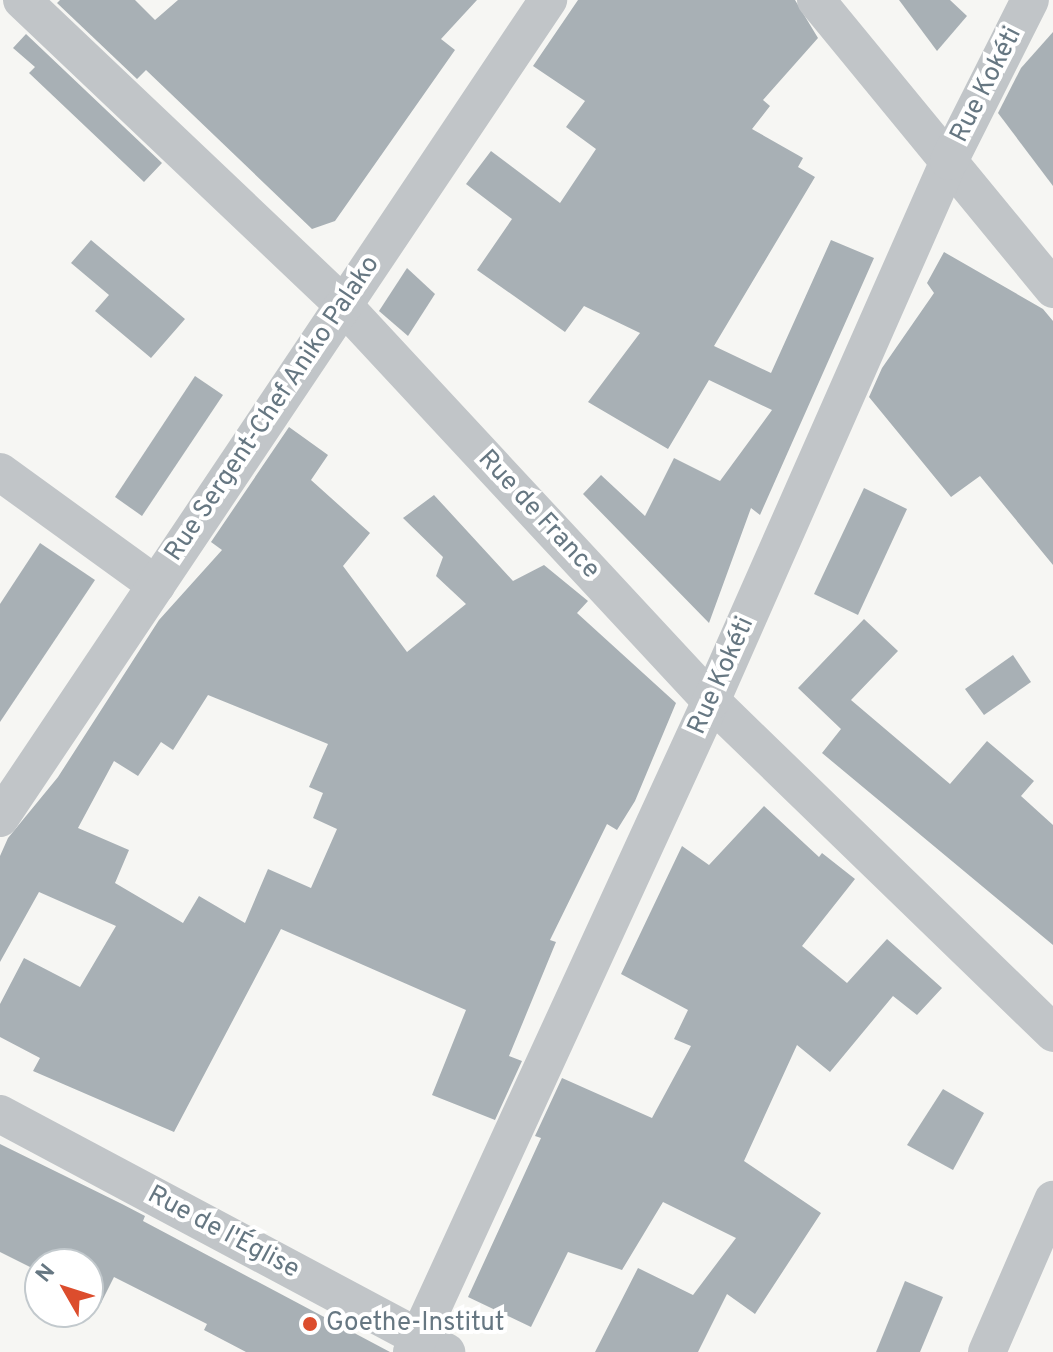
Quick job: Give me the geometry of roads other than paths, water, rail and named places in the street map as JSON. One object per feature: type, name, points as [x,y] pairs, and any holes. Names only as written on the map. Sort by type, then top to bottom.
[{"type":"street","name":"Rue de France","points":[[22,0],[343,305],[711,701],[1053,1033]]},
{"type":"street","name":"Rue Sergent-Chef Aniko Palako","points":[[0,818],[548,0]]},
{"type":"street","points":[[816,0],[1053,289]]},
{"type":"street","name":"Rue Kokéti","points":[[426,1347],[949,161],[1030,0]]},
{"type":"street","points":[[0,472],[156,585]]},
{"type":"street","name":"Rue de l'Église","points":[[0,1114],[426,1347]]},
{"type":"street","points":[[987,1352],[1053,1200]]},
{"type":"place","name":"Goethe-Institut","points":[[310,1324]]}]
